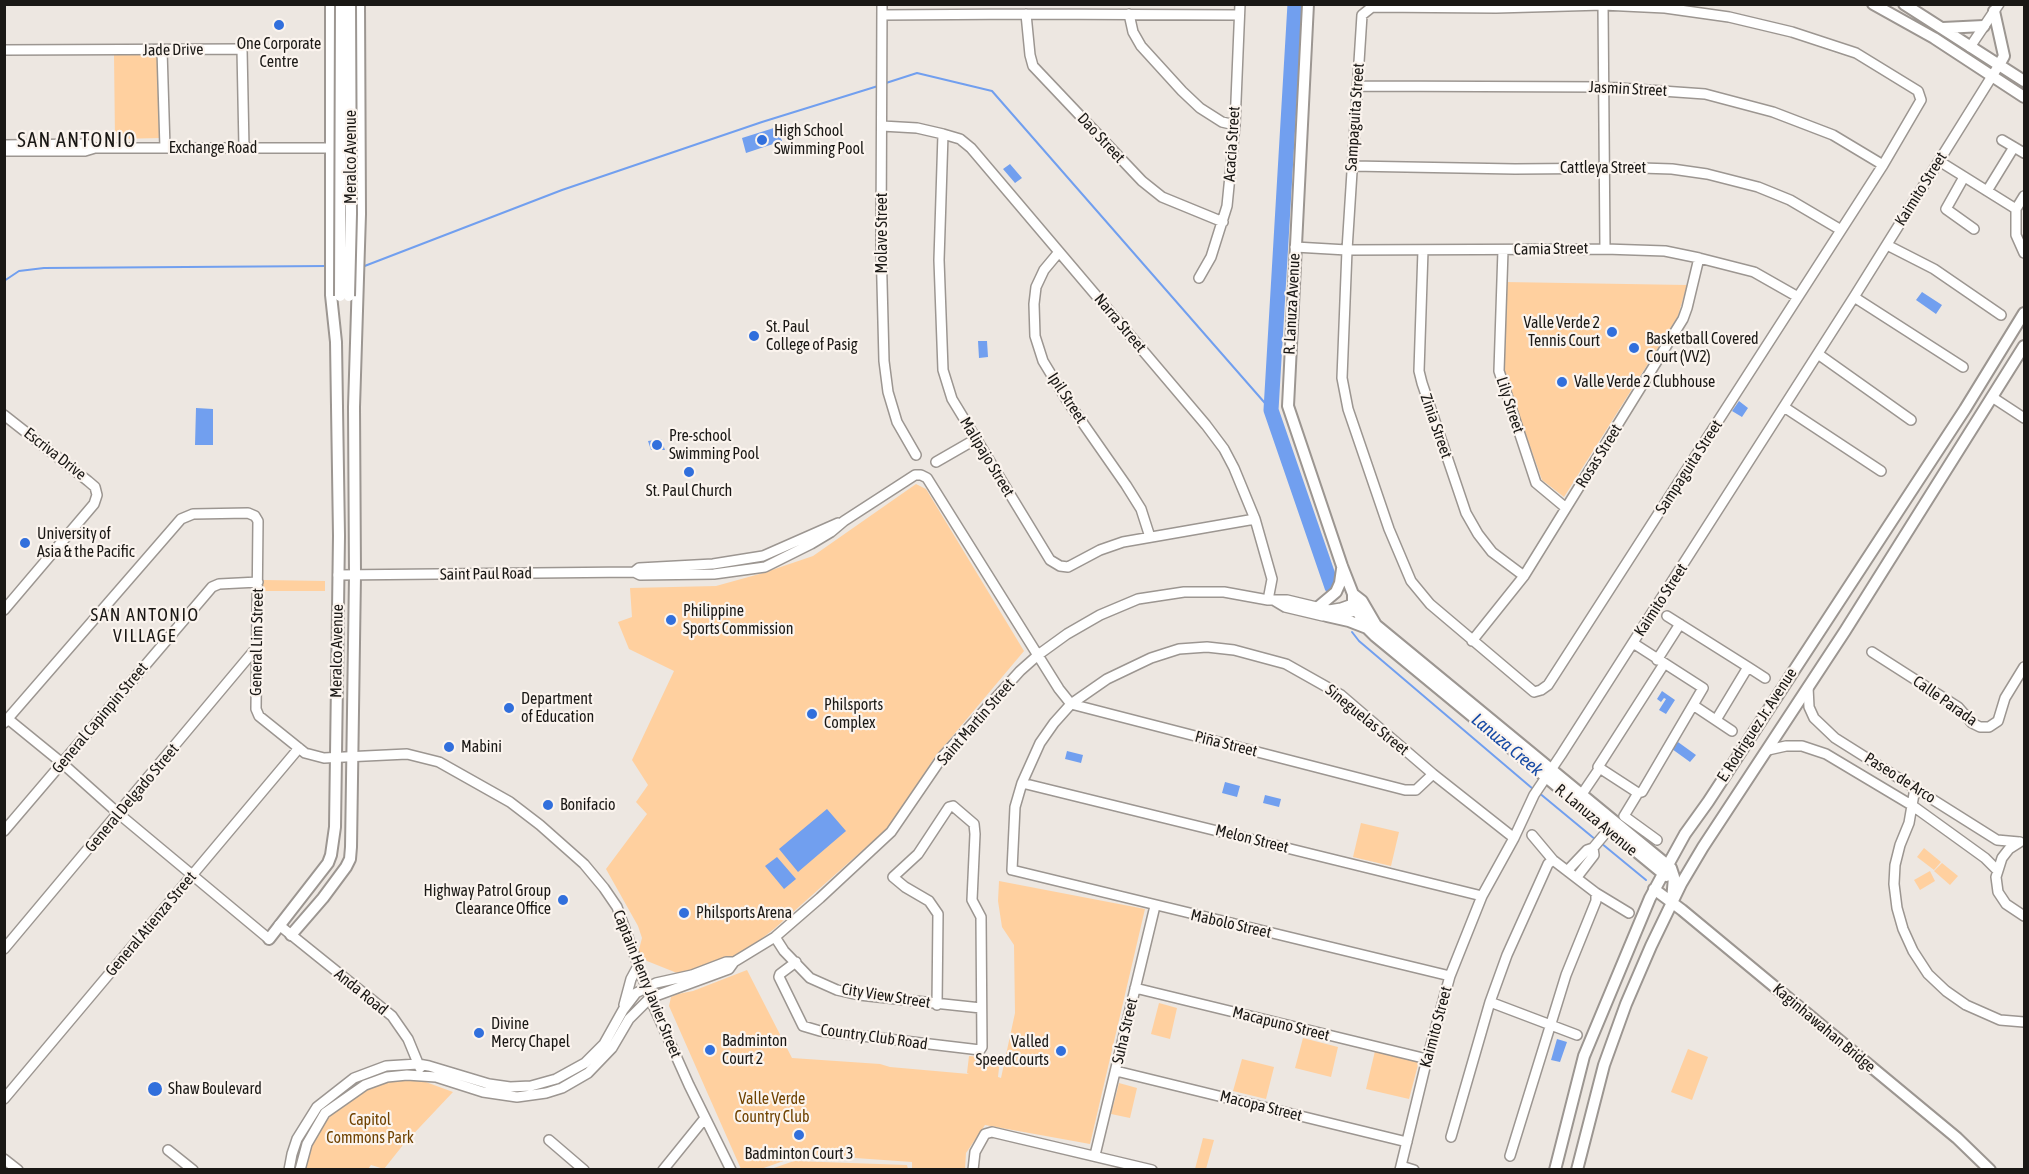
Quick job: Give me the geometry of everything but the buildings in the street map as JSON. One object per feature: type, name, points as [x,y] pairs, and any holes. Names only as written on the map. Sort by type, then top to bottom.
[{"type":"main road","points":[[324,4],[331,20]]},
{"type":"main road","name":"Meralco Avenue","points":[[268,939],[328,863],[335,827],[338,575],[336,342],[331,295],[331,4]]},
{"type":"main road","name":"Meralco Avenue","points":[[341,4],[344,296],[355,345]]},
{"type":"main road","points":[[350,4],[353,12],[360,10]]},
{"type":"main road","name":"Meralco Avenue","points":[[336,342],[344,296],[351,214],[350,4]]},
{"type":"main road","name":"R. Lanuza Avenue","points":[[1308,4],[1294,247],[1288,406],[1342,566],[1367,628],[1548,773],[1582,794],[1609,829]]},
{"type":"main road","points":[[1873,4],[1934,38],[2025,97]]},
{"type":"main road","points":[[1904,4],[2025,81]]},
{"type":"main road","points":[[1996,8],[2004,56],[1999,65]]},
{"type":"main road","name":"Meralco Avenue","points":[[291,935],[323,898],[350,859],[353,827],[355,345],[358,298],[360,10]]},
{"type":"main road","points":[[1942,28],[1984,26]]},
{"type":"main road","points":[[331,56],[337,49],[346,47],[360,56]]},
{"type":"main road","name":"E. Rodriguez Jr. Avenue","points":[[1555,1170],[1584,1056],[1654,889],[1685,834],[1983,381],[2025,312]]},
{"type":"main road","name":"E. Rodriguez Jr. Avenue","points":[[1577,1170],[1604,1065],[1626,1004],[1672,902],[1689,871],[2025,346]]},
{"type":"main road","points":[[1983,381],[1994,393]]},
{"type":"main road","points":[[1317,608],[1332,598],[1338,589],[1342,566]]},
{"type":"main road","name":"R. Lanuza Avenue","points":[[1358,603],[1377,625],[1609,829],[1665,870]]},
{"type":"main road","points":[[1327,616],[1367,628]]},
{"type":"main road","points":[[1803,655],[1821,667]]},
{"type":"main road","points":[[336,678],[354,678]]},
{"type":"main road","points":[[335,827],[353,827]]},
{"type":"main road","points":[[1665,870],[1674,877]]},
{"type":"main road","points":[[1674,877],[1689,871]]},
{"type":"main road","points":[[1672,902],[1674,877]]},
{"type":"main road","name":"Kaginhawahan Bridge","points":[[1654,889],[1957,1138],[1990,1170]]},
{"type":"street","name":"Molave Street","points":[[882,4],[881,243],[884,361],[888,392],[897,422],[916,455]]},
{"type":"street","name":"Acacia Street","points":[[1198,278],[1211,257],[1223,222],[1235,125],[1240,4]]},
{"type":"street","points":[[1603,5],[1605,249]]},
{"type":"street","name":"Sampaguita Street","points":[[1603,5],[1665,8],[1729,16],[1792,32],[1856,53],[1918,91],[1921,100],[1883,165],[1548,685],[1534,692],[1430,604],[1412,581],[1389,529],[1347,409],[1342,378],[1347,250],[1362,15],[1372,7],[1603,5]]},
{"type":"street","points":[[1970,47],[1996,8]]},
{"type":"street","name":"Dao Street","points":[[1026,14],[1030,55],[1034,66],[1142,181],[1162,197],[1223,222]]},
{"type":"street","points":[[1129,14],[1141,46],[1182,91],[1200,108],[1222,122],[1235,125]]},
{"type":"street","points":[[882,15],[1239,15]]},
{"type":"street","name":"Jade Drive","points":[[4,50],[242,49],[244,148]]},
{"type":"street","points":[[162,50],[165,148]]},
{"type":"street","name":"Kaimito Street","points":[[1400,1168],[1450,976],[1482,896],[1536,792],[1818,354],[1999,65]]},
{"type":"street","name":"Jasmin Street","points":[[1358,86],[1605,87],[1705,94],[1773,112],[1833,135],[1883,165]]},
{"type":"street","name":"Narra Street","points":[[882,126],[918,128],[943,134],[960,139],[971,148],[1206,424],[1234,468],[1255,519],[1272,579],[1272,600]]},
{"type":"street","name":"Malipajo Street","points":[[943,134],[939,260],[943,370],[952,399],[1050,560],[1060,567],[1068,567],[1100,550],[1123,542],[1255,519]]},
{"type":"street","points":[[2002,140],[2025,153]]},
{"type":"street","name":"Exchange Road","points":[[4,145],[86,144],[95,148]]},
{"type":"street","points":[[1986,191],[2014,147]]},
{"type":"street","name":"Exchange Road","points":[[4,151],[86,151],[95,148],[331,148]]},
{"type":"street","points":[[1939,161],[2016,209]]},
{"type":"street","name":"Cattleya Street","points":[[1352,166],[1672,169],[1707,174],[1758,187],[1790,200],[1841,230]]},
{"type":"street","points":[[1964,177],[1946,209],[1947,212],[1974,229]]},
{"type":"street","points":[[2025,196],[2016,209],[2016,235],[2025,253]]},
{"type":"street","points":[[1887,245],[1934,269],[2001,315]]},
{"type":"street","name":"Camia Street","points":[[1294,247],[1347,250],[1605,249],[1665,251],[1754,272],[1798,297]]},
{"type":"street","name":"Zinia Street","points":[[1423,250],[1419,371],[1422,383],[1466,513],[1492,552],[1524,576]]},
{"type":"street","name":"Lily Street","points":[[1503,250],[1499,371],[1536,483],[1566,508]]},
{"type":"street","name":"Ipil Street","points":[[1059,252],[1044,270],[1036,287],[1035,336],[1043,361],[1066,399],[1141,509],[1150,537]]},
{"type":"street","name":"Rosas Street","points":[[1472,641],[1524,576],[1683,319],[1699,258]]},
{"type":"street","points":[[1854,297],[1963,367]]},
{"type":"street","points":[[1818,354],[1911,420]]},
{"type":"street","points":[[1994,393],[2025,418]]},
{"type":"street","points":[[1784,407],[1881,471]]},
{"type":"street","name":"Escriva Drive","points":[[4,415],[95,487],[97,495],[94,504],[4,610]]},
{"type":"street","points":[[936,462],[976,439]]},
{"type":"street","name":"Saint Paul Road","points":[[338,575],[634,572],[640,575],[714,574],[765,567],[821,538],[843,521],[915,475],[921,475],[927,478],[1038,655]]},
{"type":"street","name":"General Lim Street","points":[[6,721],[181,519],[193,514],[248,513],[255,516],[258,521],[256,709],[264,721],[305,753],[335,758]]},
{"type":"street","name":"General Capinpin Street","points":[[4,831],[212,587],[219,584],[258,582]]},
{"type":"street","name":"Saint Martin Street","points":[[650,998],[729,969],[734,962],[775,937],[891,832],[943,756],[1001,691],[1038,655],[1091,620],[1138,599],[1203,592],[1224,592],[1272,600],[1287,600],[1317,608],[1335,609],[1358,603]]},
{"type":"street","name":"Saint Martin Street","points":[[1272,600],[1285,607],[1327,616],[1345,615],[1358,603]]},
{"type":"street","points":[[1668,616],[1766,678]]},
{"type":"street","points":[[1582,794],[1661,662],[1680,624]]},
{"type":"street","points":[[1633,643],[1703,688],[1642,792],[1638,793],[1624,816],[1657,840]]},
{"type":"street","name":"General Delgado Street","points":[[4,949],[257,647]]},
{"type":"street","name":"Sineguelas Street","points":[[1012,870],[1015,807],[1022,783],[1040,743],[1054,723],[1071,704],[1107,679],[1152,658],[1179,649],[1207,647],[1234,650],[1286,664],[1341,695],[1433,774],[1514,838]]},
{"type":"street","name":"Calle Parada","points":[[1872,652],[1958,707],[1972,723],[1980,727],[1989,727],[1998,721],[2005,698],[2025,667]]},
{"type":"street","points":[[1038,655],[1071,704]]},
{"type":"street","points":[[1716,720],[1748,667]]},
{"type":"street","name":"Paseo de Arco","points":[[1808,687],[1809,707],[1814,717],[1836,738],[1997,840],[2022,841]]},
{"type":"street","name":"Piña Street","points":[[1071,704],[1405,790],[1416,790],[1433,774]]},
{"type":"street","points":[[1693,705],[1732,731]]},
{"type":"street","points":[[6,721],[62,763],[268,939]]},
{"type":"street","points":[[1827,754],[1836,738]]},
{"type":"street","name":"Paseo de Arco","points":[[1768,750],[1786,746],[1802,746],[1827,754],[1913,806],[1985,858],[1997,870]]},
{"type":"street","name":"General Atienza Street","points":[[4,1099],[299,748]]},
{"type":"street","name":"Captain Henry Javier Street","points":[[335,758],[406,754],[426,757],[450,767],[510,802],[560,842],[604,888],[617,907],[645,987],[731,1170]]},
{"type":"street","points":[[1599,769],[1638,793]]},
{"type":"street","name":"Melon Street","points":[[1022,783],[1482,896]]},
{"type":"street","points":[[1915,788],[1909,824],[1895,865],[1894,884],[1897,908],[1913,951],[1929,974],[1946,992],[1966,1005],[2000,1020],[2025,1022]]},
{"type":"street","points":[[937,1005],[938,914],[929,901],[904,887],[894,877],[918,854],[951,806],[974,824],[972,900],[981,917],[981,1008]]},
{"type":"street","points":[[1568,870],[1587,850],[1594,848],[1609,829]]},
{"type":"street","points":[[1532,835],[1553,860],[1596,893],[1629,913]]},
{"type":"street","points":[[2022,841],[2005,853],[1997,870],[1996,885],[2002,898],[2012,909],[2025,916]]},
{"type":"street","points":[[1577,877],[1594,855],[1594,848]]},
{"type":"street","points":[[1451,1137],[1490,1002],[1507,955],[1548,864],[1553,860]]},
{"type":"street","name":"Mabolo Street","points":[[1012,870],[1450,976]]},
{"type":"street","points":[[1510,1156],[1566,975],[1596,901],[1596,893]]},
{"type":"street","name":"Suha Street","points":[[1095,1155],[1155,906]]},
{"type":"street","name":"Anda Road","points":[[279,925],[392,1016],[408,1039],[423,1075]]},
{"type":"street","name":"City View Street","points":[[775,937],[784,951],[810,978],[837,990],[937,1005],[981,1008]]},
{"type":"street","name":"Saint Martin Street","points":[[645,987],[692,975],[726,962],[734,962]]},
{"type":"street","name":"Country Club Road","points":[[796,962],[780,974],[780,980],[803,1026],[820,1031],[980,1050],[982,1047],[981,1008]]},
{"type":"street","points":[[623,1010],[631,979],[638,966]]},
{"type":"street","points":[[289,1170],[300,1133],[317,1107],[354,1078],[386,1066],[418,1064],[429,1065],[489,1084],[510,1087],[531,1086],[556,1079],[585,1063],[604,1044],[623,1010],[636,993],[645,987]]},
{"type":"street","name":"Macapuno Street","points":[[1135,988],[1427,1059]]},
{"type":"street","points":[[300,1170],[302,1157],[313,1132],[325,1113],[365,1085],[387,1077],[423,1075],[444,1078],[483,1092],[506,1096],[528,1096],[562,1088],[588,1073],[612,1048],[629,1019],[650,998]]},
{"type":"street","points":[[1490,1002],[1577,1035]]},
{"type":"street","name":"Macopa Street","points":[[1116,1071],[1407,1142]]},
{"type":"street","points":[[663,1170],[705,1118]]},
{"type":"street","points":[[973,1170],[975,1152],[986,1134],[992,1132],[1152,1170]]},
{"type":"street","points":[[549,1140],[584,1170]]},
{"type":"street","points":[[168,1150],[193,1170]]},
{"type":"street","points":[[4,1159],[18,1170]]},
{"type":"street","points":[[1400,1168],[1414,1170]]},
{"type":"green space","points":[[160,54],[162,138],[115,139],[114,55]]},
{"type":"green space","points":[[1505,282],[1687,285],[1678,316],[1564,497],[1542,480],[1501,364]]},
{"type":"green space","name":"Philsports Complex","points":[[916,484],[926,489],[1024,651],[934,758],[892,824],[774,929],[747,950],[725,961],[682,975],[637,957],[642,938],[638,926],[606,869],[647,814],[636,802],[648,785],[632,760],[674,671],[629,649],[618,622],[632,617],[630,588],[716,586],[813,556]]},
{"type":"green space","points":[[263,580],[325,581],[325,591],[263,591]]},
{"type":"green space","points":[[1361,823],[1399,832],[1391,866],[1353,857]]},
{"type":"green space","points":[[1924,848],[1941,862],[1934,870],[1917,857]]},
{"type":"green space","points":[[1942,863],[1958,876],[1950,885],[1934,871]]},
{"type":"green space","points":[[1930,871],[1935,881],[1920,890],[1914,880]]},
{"type":"green space","name":"Valle Verde Country Club","points":[[999,881],[1145,909],[1090,1144],[985,1125],[966,1153],[965,1169],[912,1169],[912,1162],[841,1157],[792,1158],[761,1169],[741,1169],[669,1006],[671,997],[747,970],[792,1058],[880,1064],[890,1067],[969,1074],[967,1073],[969,1056],[1000,1059],[998,1077],[1001,1078],[1015,1013],[1014,945],[1002,927],[998,901]]},
{"type":"green space","points":[[1159,1003],[1177,1008],[1170,1039],[1151,1034]]},
{"type":"green space","points":[[1303,1038],[1338,1047],[1331,1077],[1295,1068]]},
{"type":"green space","points":[[1688,1049],[1708,1057],[1692,1100],[1671,1092]]},
{"type":"green space","points":[[1375,1051],[1419,1061],[1409,1099],[1366,1089]]},
{"type":"green space","points":[[1242,1059],[1274,1067],[1266,1099],[1233,1091]]},
{"type":"green space","name":"Capitol Commons Park","points":[[423,1081],[453,1092],[403,1145],[384,1169],[371,1165],[368,1169],[304,1170],[307,1155],[318,1131],[337,1108],[362,1091],[387,1082]]},
{"type":"green space","points":[[1119,1083],[1137,1088],[1130,1118],[1111,1114]]},
{"type":"green space","points":[[1203,1138],[1214,1140],[1206,1169],[1195,1169]]},
{"type":"green space","points":[[794,1161],[907,1165],[908,1169],[771,1169]]},
{"type":"water","name":"High School Swimming Pool","points":[[777,127],[782,141],[746,153],[742,138]]},
{"type":"water","points":[[1010,164],[1022,178],[1015,183],[1003,169]]},
{"type":"water","points":[[1922,292],[1942,305],[1936,314],[1916,300]]},
{"type":"water","points":[[978,341],[987,341],[988,357],[979,358]]},
{"type":"water","points":[[1739,401],[1748,408],[1742,417],[1732,411]]},
{"type":"water","points":[[196,408],[213,409],[213,445],[195,445]]},
{"type":"water","name":"Pre-school Swimming Pool","points":[[661,439],[665,450],[651,450],[648,441]]},
{"type":"water","points":[[1662,691],[1675,700],[1666,714],[1659,710],[1666,699],[1664,698],[1661,702],[1657,699]]},
{"type":"water","points":[[1678,742],[1696,755],[1690,762],[1672,749]]},
{"type":"water","points":[[1067,751],[1083,755],[1081,763],[1065,759]]},
{"type":"water","points":[[1225,782],[1240,786],[1237,797],[1222,793]]},
{"type":"water","points":[[1265,795],[1281,799],[1279,807],[1263,803]]},
{"type":"water","points":[[827,809],[846,831],[798,872],[779,849]]},
{"type":"water","points":[[777,857],[796,879],[784,889],[765,866]]},
{"type":"water","points":[[1557,1039],[1567,1042],[1560,1062],[1551,1060]]},
{"type":"waterway","points":[[1295,4],[1271,410],[1332,587]]},
{"type":"waterway","points":[[886,83],[917,73],[992,91],[1271,410]]},
{"type":"waterway","points":[[362,267],[562,190],[762,122],[878,86]]},
{"type":"waterway","points":[[4,281],[19,271],[44,268],[327,266]]},
{"type":"waterway","name":"Lanuza Creek","points":[[1352,632],[1359,641],[1533,789]]},
{"type":"waterway","name":"Lanuza Creek","points":[[1538,792],[1596,840]]},
{"type":"waterway","name":"Lanuza Creek","points":[[1601,843],[1646,880]]},
{"type":"place","name":"One Corporate Centre","points":[[279,25]]},
{"type":"place","name":"High School Swimming Pool","points":[[762,140]]},
{"type":"place","name":"Valle Verde 2 Tennis Court","points":[[1612,332]]},
{"type":"place","name":"St. Paul College of Pasig","points":[[754,336]]},
{"type":"place","name":"Basketball Covered Court (VV2)","points":[[1634,348]]},
{"type":"place","name":"Valle Verde 2 Clubhouse","points":[[1562,382]]},
{"type":"place","name":"Pre-school Swimming Pool","points":[[657,445]]},
{"type":"place","name":"St. Paul Church","points":[[689,472]]},
{"type":"place","name":"University of Asia & the Pacific","points":[[25,543]]},
{"type":"place","name":"Philippine Sports Commission","points":[[671,620]]},
{"type":"place","name":"Department of Education","points":[[509,708]]},
{"type":"place","name":"Philsports Complex","points":[[812,714]]},
{"type":"place","name":"Mabini","points":[[449,747]]},
{"type":"place","name":"Bonifacio","points":[[548,805]]},
{"type":"place","name":"Highway Patrol Group Clearance Office","points":[[563,900]]},
{"type":"place","name":"Philsports Arena","points":[[684,913]]},
{"type":"place","name":"Divine Mercy Chapel","points":[[479,1033]]},
{"type":"place","name":"Badminton Court 2","points":[[710,1050]]},
{"type":"place","name":"Valled SpeedCourts","points":[[1061,1051]]},
{"type":"place","name":"Shaw Boulevard","points":[[155,1089]]},
{"type":"place","name":"Badminton Court 3","points":[[799,1135]]},
{"type":"district","name":"SAN ANTONIO","points":[[77,141]]},
{"type":"district","name":"SAN ANTONIO VILLAGE","points":[[145,625]]}]
